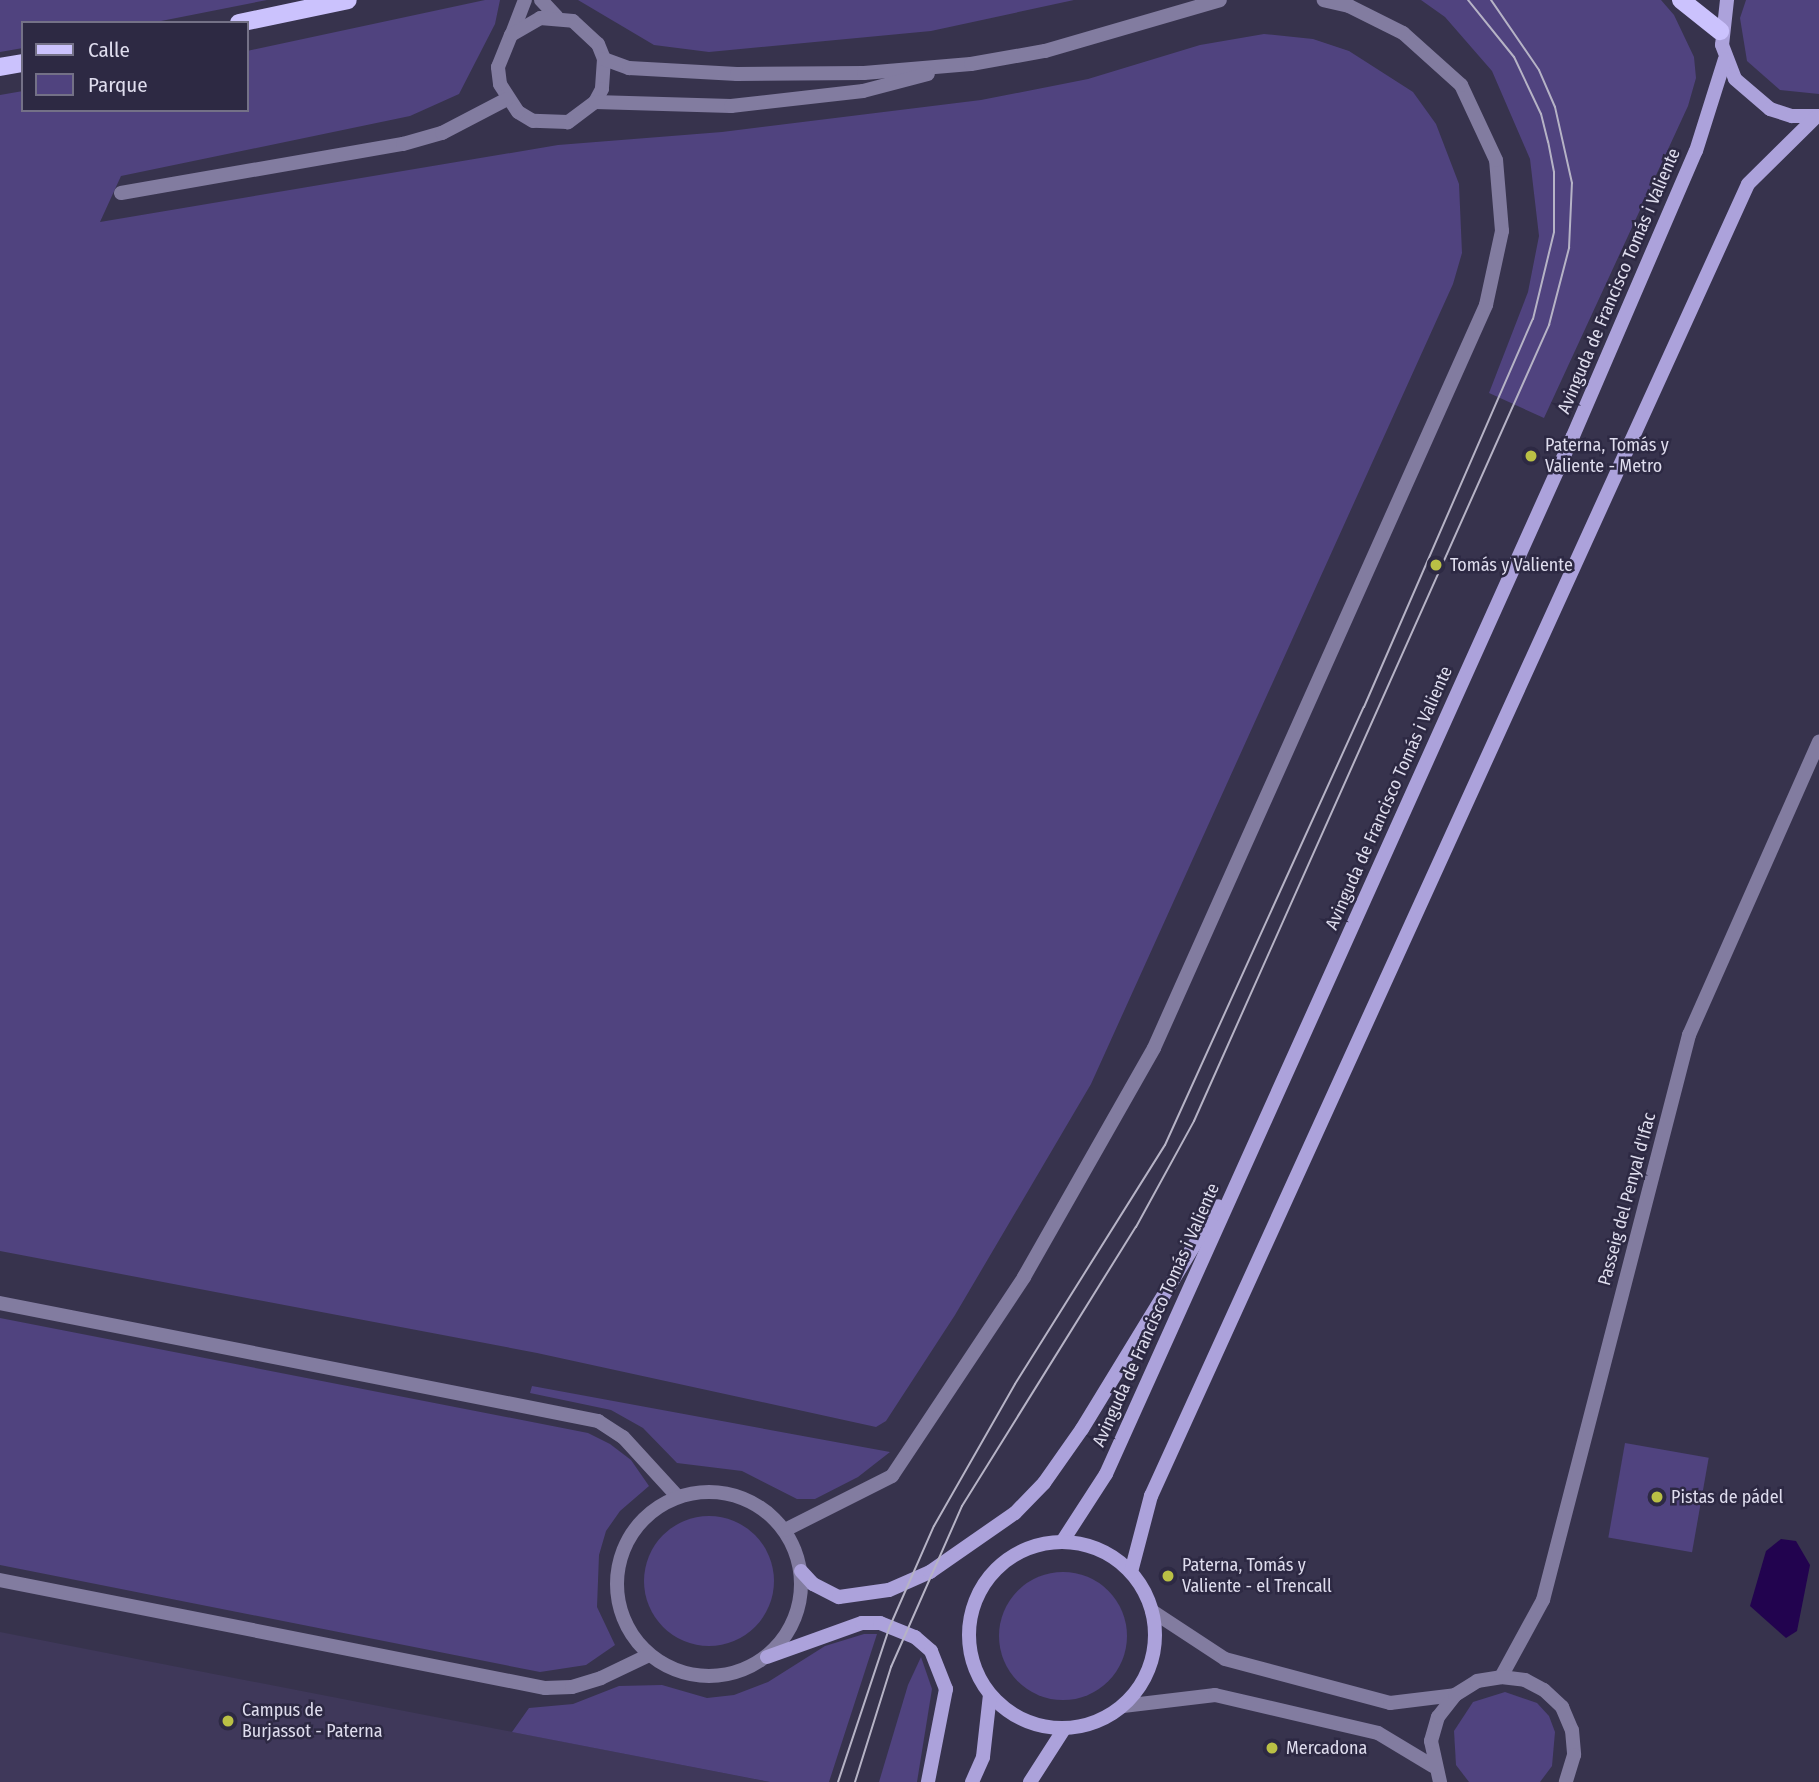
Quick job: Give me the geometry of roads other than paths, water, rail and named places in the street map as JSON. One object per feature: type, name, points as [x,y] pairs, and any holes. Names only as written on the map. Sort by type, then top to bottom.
[{"type":"main road","points":[[248,21],[348,0]]},
{"type":"main road","points":[[1681,0],[1720,31]]},
{"type":"main road","points":[[1727,0],[1720,31],[1725,59],[1735,79],[1760,103],[1792,116],[1817,116]]},
{"type":"main road","name":"Avinguda de Francisco Tomás i Valiente","points":[[1062,1542],[1106,1474],[1599,377],[1696,152],[1725,59]]},
{"type":"main road","points":[[0,67],[21,63]]},
{"type":"main road","points":[[1131,1572],[1151,1496],[1748,184],[1817,116]]},
{"type":"main road","points":[[801,1571],[813,1584],[839,1597],[889,1590],[930,1572],[978,1543],[1014,1513],[1044,1483],[1089,1418],[1159,1308],[1260,1132]]},
{"type":"main road","points":[[1062,1542],[1087,1545],[1131,1572],[1152,1611],[1155,1637],[1151,1663],[1140,1687],[1123,1706],[1096,1723],[1064,1729],[1037,1725],[1012,1714],[990,1695],[975,1669],[969,1640],[976,1601],[985,1582],[1006,1560],[1033,1546],[1062,1542]]},
{"type":"main road","points":[[767,1657],[862,1623],[880,1622],[915,1637],[931,1651],[946,1689],[928,1782]]},
{"type":"main road","points":[[972,1782],[983,1757],[990,1695]]},
{"type":"main road","points":[[1030,1782],[1064,1729]]},
{"type":"street","points":[[525,0],[498,67],[507,100],[518,113],[550,124],[583,114],[595,102],[603,89],[604,59],[587,30],[557,17],[541,0]]},
{"type":"street","points":[[595,102],[732,106],[863,91],[971,64],[1045,51],[1220,0]]},
{"type":"street","points":[[785,1530],[892,1476],[1031,1265],[1154,1048],[1486,304],[1502,231],[1496,160],[1461,85],[1403,33],[1349,6],[1324,0]]},
{"type":"street","points":[[511,36],[524,25],[557,17]]},
{"type":"street","points":[[604,59],[659,72],[737,74],[864,73],[971,64]]},
{"type":"street","points":[[121,192],[403,144],[442,133],[507,100]]},
{"type":"street","name":"Passeig del Penyal d'Ifac","points":[[1501,1677],[1543,1600],[1689,1035],[1819,741]]},
{"type":"street","points":[[0,1303],[598,1421],[623,1437],[678,1497]]},
{"type":"street","points":[[708,1491],[737,1496],[764,1509],[785,1530],[801,1571],[796,1618],[767,1657],[739,1672],[708,1677],[677,1671],[649,1655],[631,1634],[620,1609],[617,1581],[621,1554],[634,1529],[654,1510],[678,1497],[708,1491]]},
{"type":"street","points":[[0,1580],[545,1688],[582,1685],[649,1655]]},
{"type":"street","points":[[1152,1611],[1235,1661],[1390,1703],[1455,1695]]},
{"type":"street","points":[[1440,1782],[1433,1766],[1431,1741],[1438,1717],[1455,1695],[1476,1681],[1501,1677],[1525,1680],[1544,1690],[1562,1707],[1572,1730],[1574,1755],[1569,1781]]},
{"type":"street","points":[[1123,1706],[1215,1695],[1378,1733],[1433,1766]]},
{"type":"tram line","points":[[838,1782],[890,1626],[934,1526],[1015,1384],[1165,1145],[1364,707],[1533,319],[1554,232],[1554,172],[1548,142],[1541,114],[1514,57],[1468,0]]},
{"type":"tram line","points":[[855,1782],[891,1667],[962,1506],[1136,1227],[1194,1121],[1549,325],[1569,248],[1572,183],[1555,107],[1539,70],[1491,0]]},
{"type":"place","name":"Paterna, Tomás y Valiente - Metro","points":[[1531,456]]},
{"type":"place","name":"Tomás y Valiente","points":[[1436,565]]},
{"type":"place","name":"Pistas de pádel","points":[[1657,1497]]},
{"type":"place","name":"Paterna, Tomás y Valiente - el Trencall","points":[[1168,1576]]},
{"type":"place","name":"Campus de Burjassot - Paterna","points":[[228,1721]]},
{"type":"place","name":"Mercadona","points":[[1272,1748]]}]
